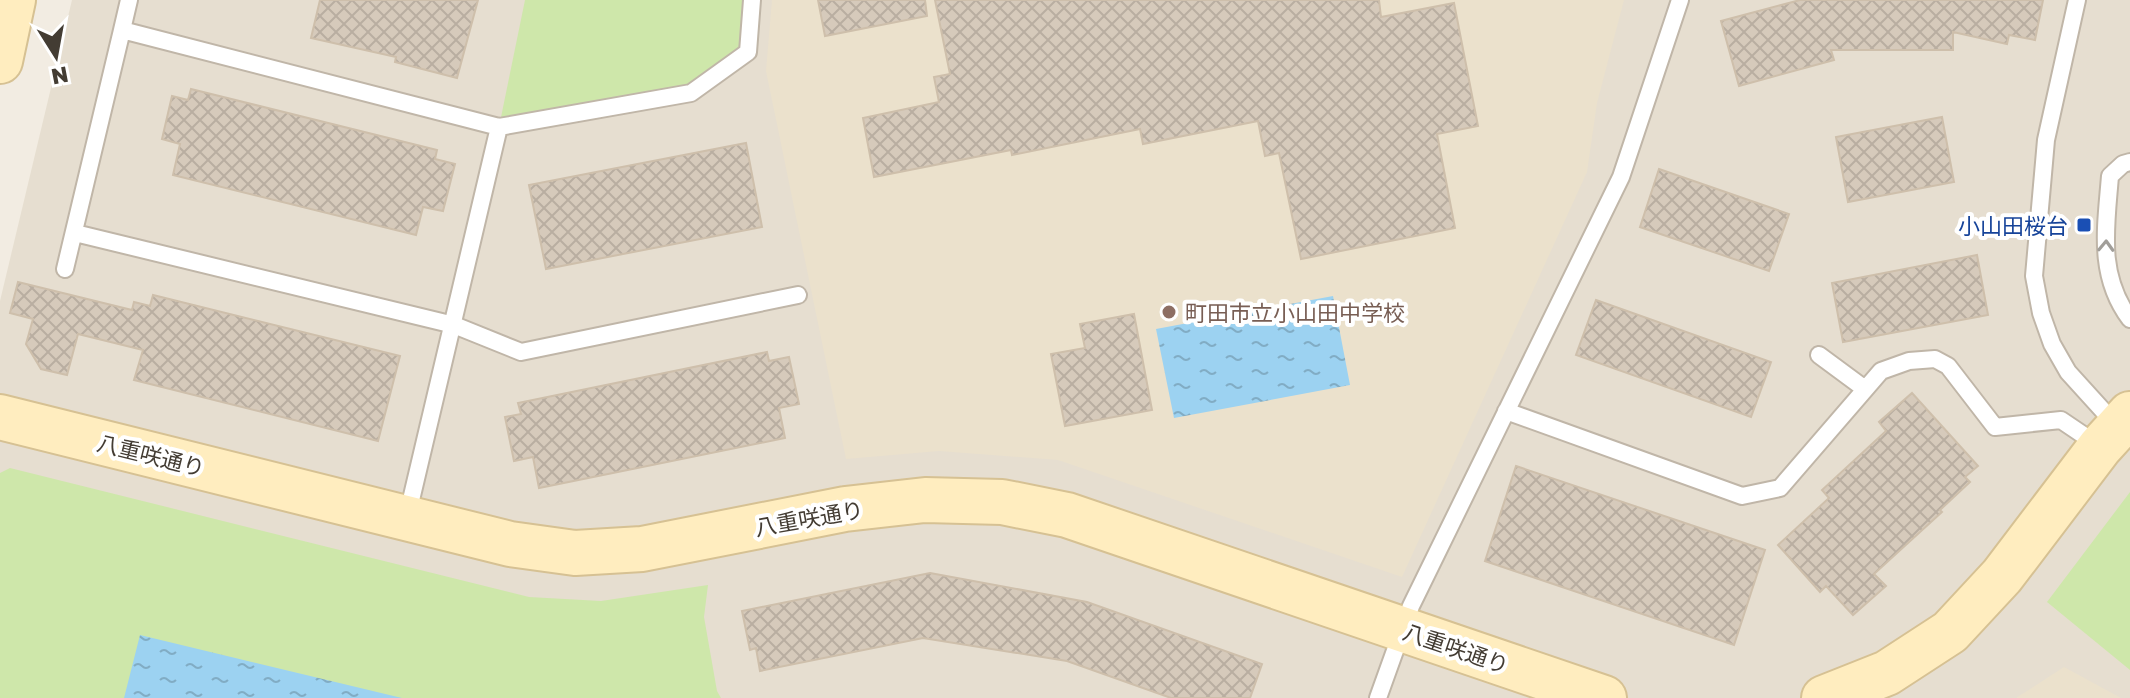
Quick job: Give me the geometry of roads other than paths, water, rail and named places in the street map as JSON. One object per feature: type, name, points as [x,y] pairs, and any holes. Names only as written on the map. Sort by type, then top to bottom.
[{"type":"street","points":[[0,61],[13,0]]},
{"type":"street","name":"八重咲通り","points":[[0,417],[510,544],[586,553],[642,549],[845,509],[925,500],[1002,502],[1067,515],[1604,698]]},
{"type":"street","points":[[1824,698],[1887,673],[1950,632],[2002,576],[2116,429]]},
{"type":"lane","points":[[65,269],[129,0]]},
{"type":"lane","points":[[122,30],[499,127],[691,93],[748,52],[752,0]]},
{"type":"lane","points":[[1378,698],[1401,629],[1621,177],[1680,0]]},
{"type":"lane","points":[[2077,0],[2046,140],[2034,276],[2041,313],[2052,344],[2068,372],[2116,429]]},
{"type":"lane","points":[[407,519],[499,127]]},
{"type":"lane","points":[[2130,162],[2110,176],[2105,260],[2121,307],[2130,319]]},
{"type":"lane","points":[[75,233],[454,325],[521,352],[798,295]]},
{"type":"lane","points":[[1819,355],[1865,389]]},
{"type":"lane","points":[[1506,411],[1742,496],[1780,488],[1881,371],[1909,361],[1935,359],[1948,366],[1995,427],[2061,420],[2116,429]]},
{"type":"water","points":[[1333,296],[1350,385],[1174,418],[1156,329]]},
{"type":"water","points":[[140,635],[402,698],[124,698]]},
{"type":"place","name":"小山田桜台","points":[[2084,225]]},
{"type":"place","name":"町田市立小山田中学校","points":[[1169,312]]}]
